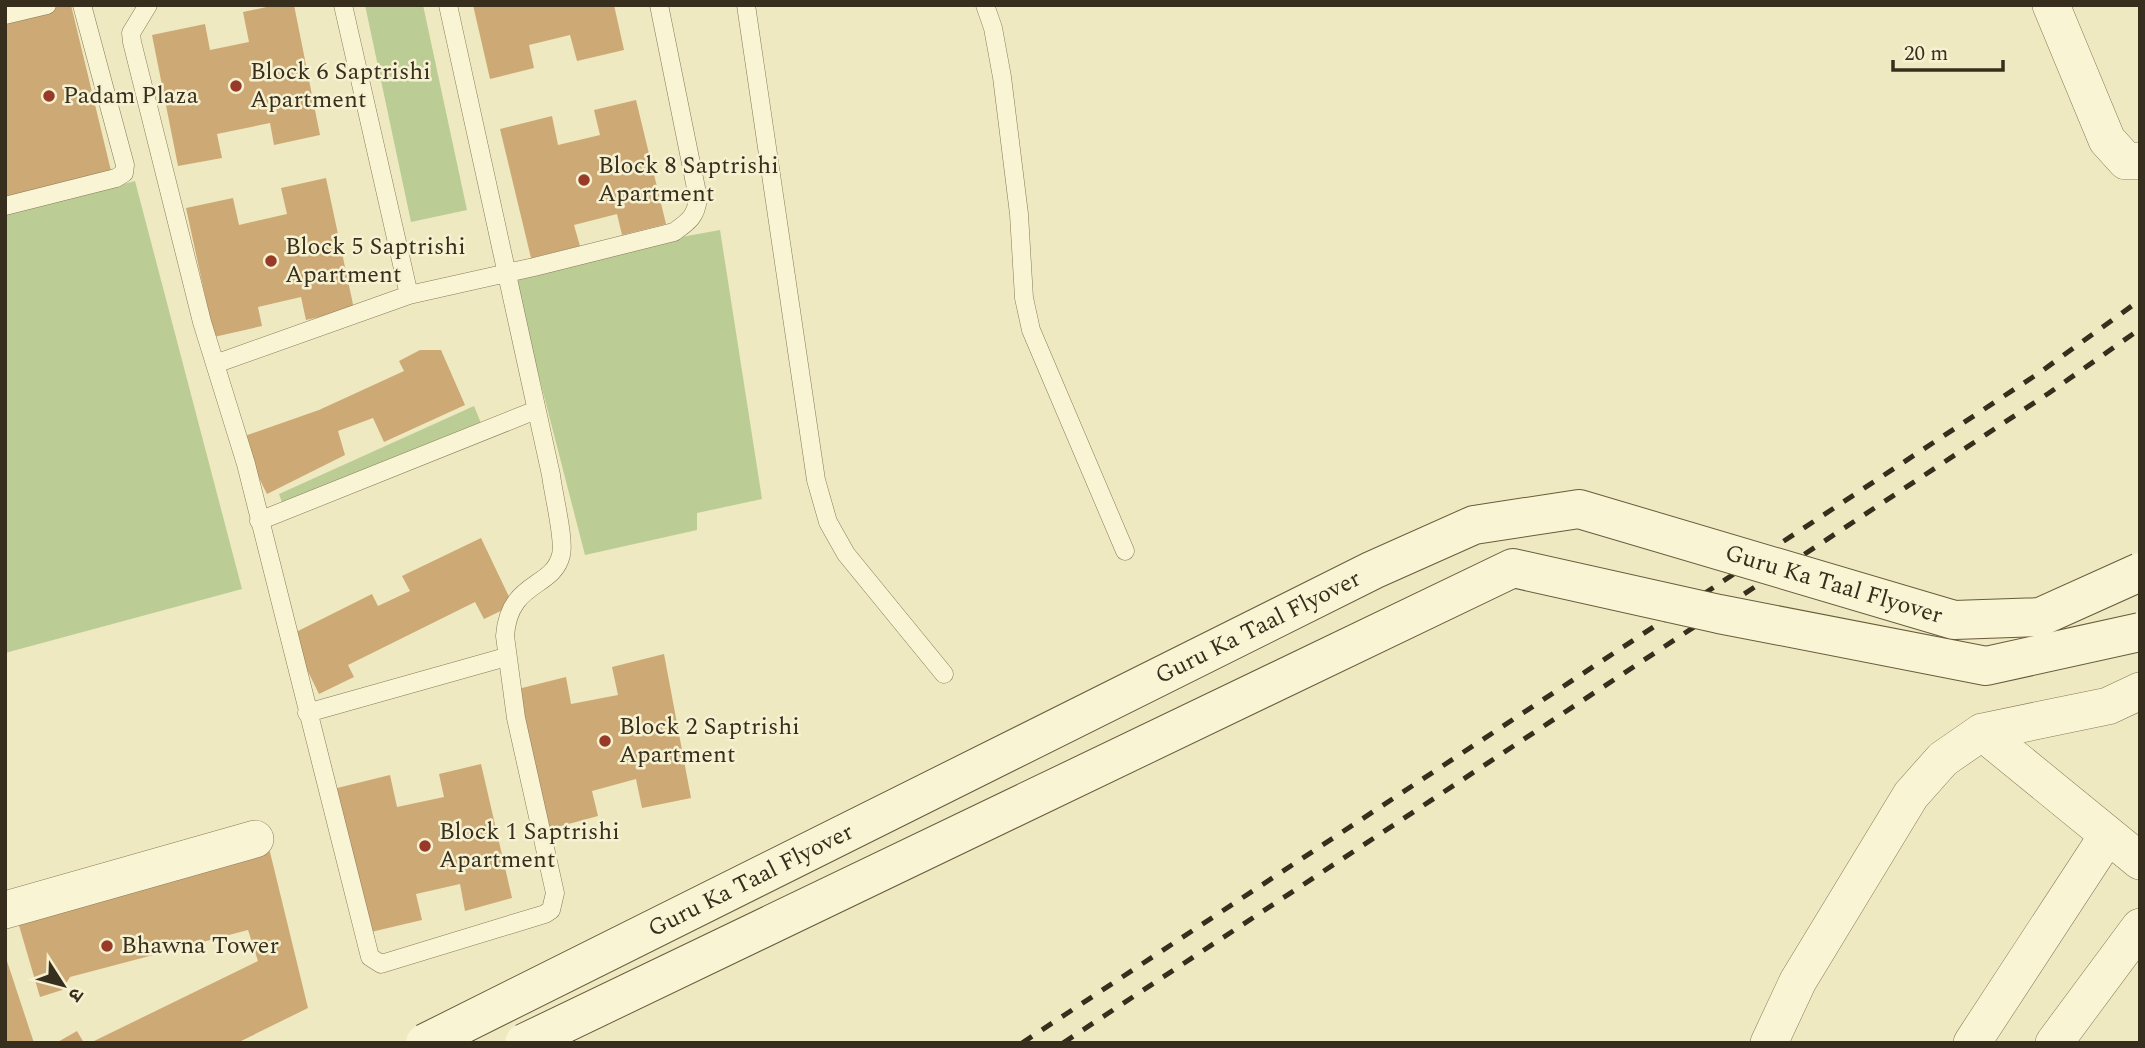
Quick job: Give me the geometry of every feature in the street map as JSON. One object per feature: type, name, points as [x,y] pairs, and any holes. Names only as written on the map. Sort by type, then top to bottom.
[{"type":"main road","name":"Guru Ka Taal Flyover","points":[[425,1043],[1373,570],[1474,525],[1579,509],[1954,620],[2040,617],[2140,572]]},
{"type":"main road","name":"Guru Ka Taal Flyover","points":[[524,1043],[1513,568],[1719,614],[1986,666],[2140,632]]},
{"type":"street","points":[[2052,5],[2107,140],[2126,161],[2140,161]]},
{"type":"street","points":[[1769,1043],[1798,981],[1911,795],[1943,759],[1982,732],[2108,706],[2140,691]]},
{"type":"street","points":[[1982,732],[2140,861]]},
{"type":"street","points":[[1972,1043],[2108,835]]},
{"type":"street","points":[[5,910],[255,839]]},
{"type":"street","points":[[2054,1043],[2140,927]]},
{"type":"lane","points":[[5,15],[47,5]]},
{"type":"lane","points":[[5,206],[116,178],[124,173],[125,165],[82,5]]},
{"type":"lane","points":[[148,5],[131,33],[132,42],[199,309],[246,464],[370,957],[381,964],[545,914],[551,910],[555,900],[516,718],[506,657],[506,625],[516,600],[525,590],[555,569],[562,552],[551,475],[449,5]]},
{"type":"lane","points":[[343,5],[410,295]]},
{"type":"lane","points":[[215,364],[410,295],[674,232],[693,219],[698,198],[659,5]]},
{"type":"lane","points":[[746,5],[816,480],[828,522],[846,554],[944,674]]},
{"type":"lane","points":[[985,5],[993,28],[1002,77],[1018,214],[1024,299],[1031,330],[1125,551]]},
{"type":"lane","points":[[259,521],[536,410]]},
{"type":"lane","points":[[307,713],[506,657]]},
{"type":"green space","points":[[365,5],[423,5],[467,210],[411,222]]},
{"type":"green space","points":[[135,181],[242,589],[5,653],[5,215]]},
{"type":"green space","points":[[720,230],[762,499],[697,513],[697,530],[585,555],[511,268]]},
{"type":"green space","points":[[474,406],[487,438],[288,519],[279,494]]},
{"type":"building","name":"Padam Plaza","points":[[57,5],[71,5],[112,175],[5,202],[5,18]]},
{"type":"building","name":"Block 6 Saptrishi Apartment","points":[[276,5],[294,5],[320,135],[274,145],[270,123],[217,134],[222,158],[178,166],[152,35],[205,24],[210,50],[249,42],[243,12]]},
{"type":"building","points":[[473,5],[614,5],[624,50],[577,61],[570,35],[529,45],[534,68],[490,79]]},
{"type":"building","name":"Block 8 Saptrishi Apartment","points":[[636,100],[666,224],[622,235],[617,214],[574,225],[580,246],[531,258],[500,129],[552,116],[558,145],[600,135],[594,110]]},
{"type":"building","name":"Block 5 Saptrishi Apartment","points":[[326,178],[354,309],[306,320],[301,297],[258,307],[262,326],[214,337],[186,208],[233,198],[239,225],[287,214],[281,188]]},
{"type":"building","points":[[420,350],[441,350],[465,405],[384,442],[373,418],[338,431],[345,455],[267,494],[239,438],[319,410],[404,371],[399,361]]},
{"type":"building","points":[[481,538],[513,605],[484,619],[475,602],[348,665],[354,677],[319,694],[290,635],[372,594],[378,606],[410,591],[402,576]]},
{"type":"building","name":"Block 2 Saptrishi Apartment","points":[[664,654],[691,798],[642,808],[636,779],[592,791],[598,816],[550,829],[518,689],[566,677],[571,704],[618,695],[612,667]]},
{"type":"building","name":"Block 1 Saptrishi Apartment","points":[[481,764],[512,898],[465,911],[460,884],[416,894],[422,920],[371,932],[337,788],[390,775],[397,807],[444,797],[439,774]]},
{"type":"building","name":"Bhawna Tower","points":[[269,848],[308,1008],[237,1043],[90,1043],[258,961],[248,930],[70,977],[62,990],[40,997],[18,922]]},
{"type":"building","points":[[6,958],[34,1043],[5,1043]]},
{"type":"building","points":[[77,1031],[84,1043],[56,1043]]},
{"type":"railway","points":[[1022,1043],[2039,373],[2140,300]]},
{"type":"railway","points":[[1063,1043],[2049,393],[2140,329]]},
{"type":"place","name":"Block 6 Saptrishi Apartment","points":[[236,86]]},
{"type":"place","name":"Padam Plaza","points":[[49,96]]},
{"type":"place","name":"Block 8 Saptrishi Apartment","points":[[584,180]]},
{"type":"place","name":"Block 5 Saptrishi Apartment","points":[[271,261]]},
{"type":"place","name":"Block 2 Saptrishi Apartment","points":[[605,741]]},
{"type":"place","name":"Block 1 Saptrishi Apartment","points":[[425,846]]},
{"type":"place","name":"Bhawna Tower","points":[[107,946]]}]
